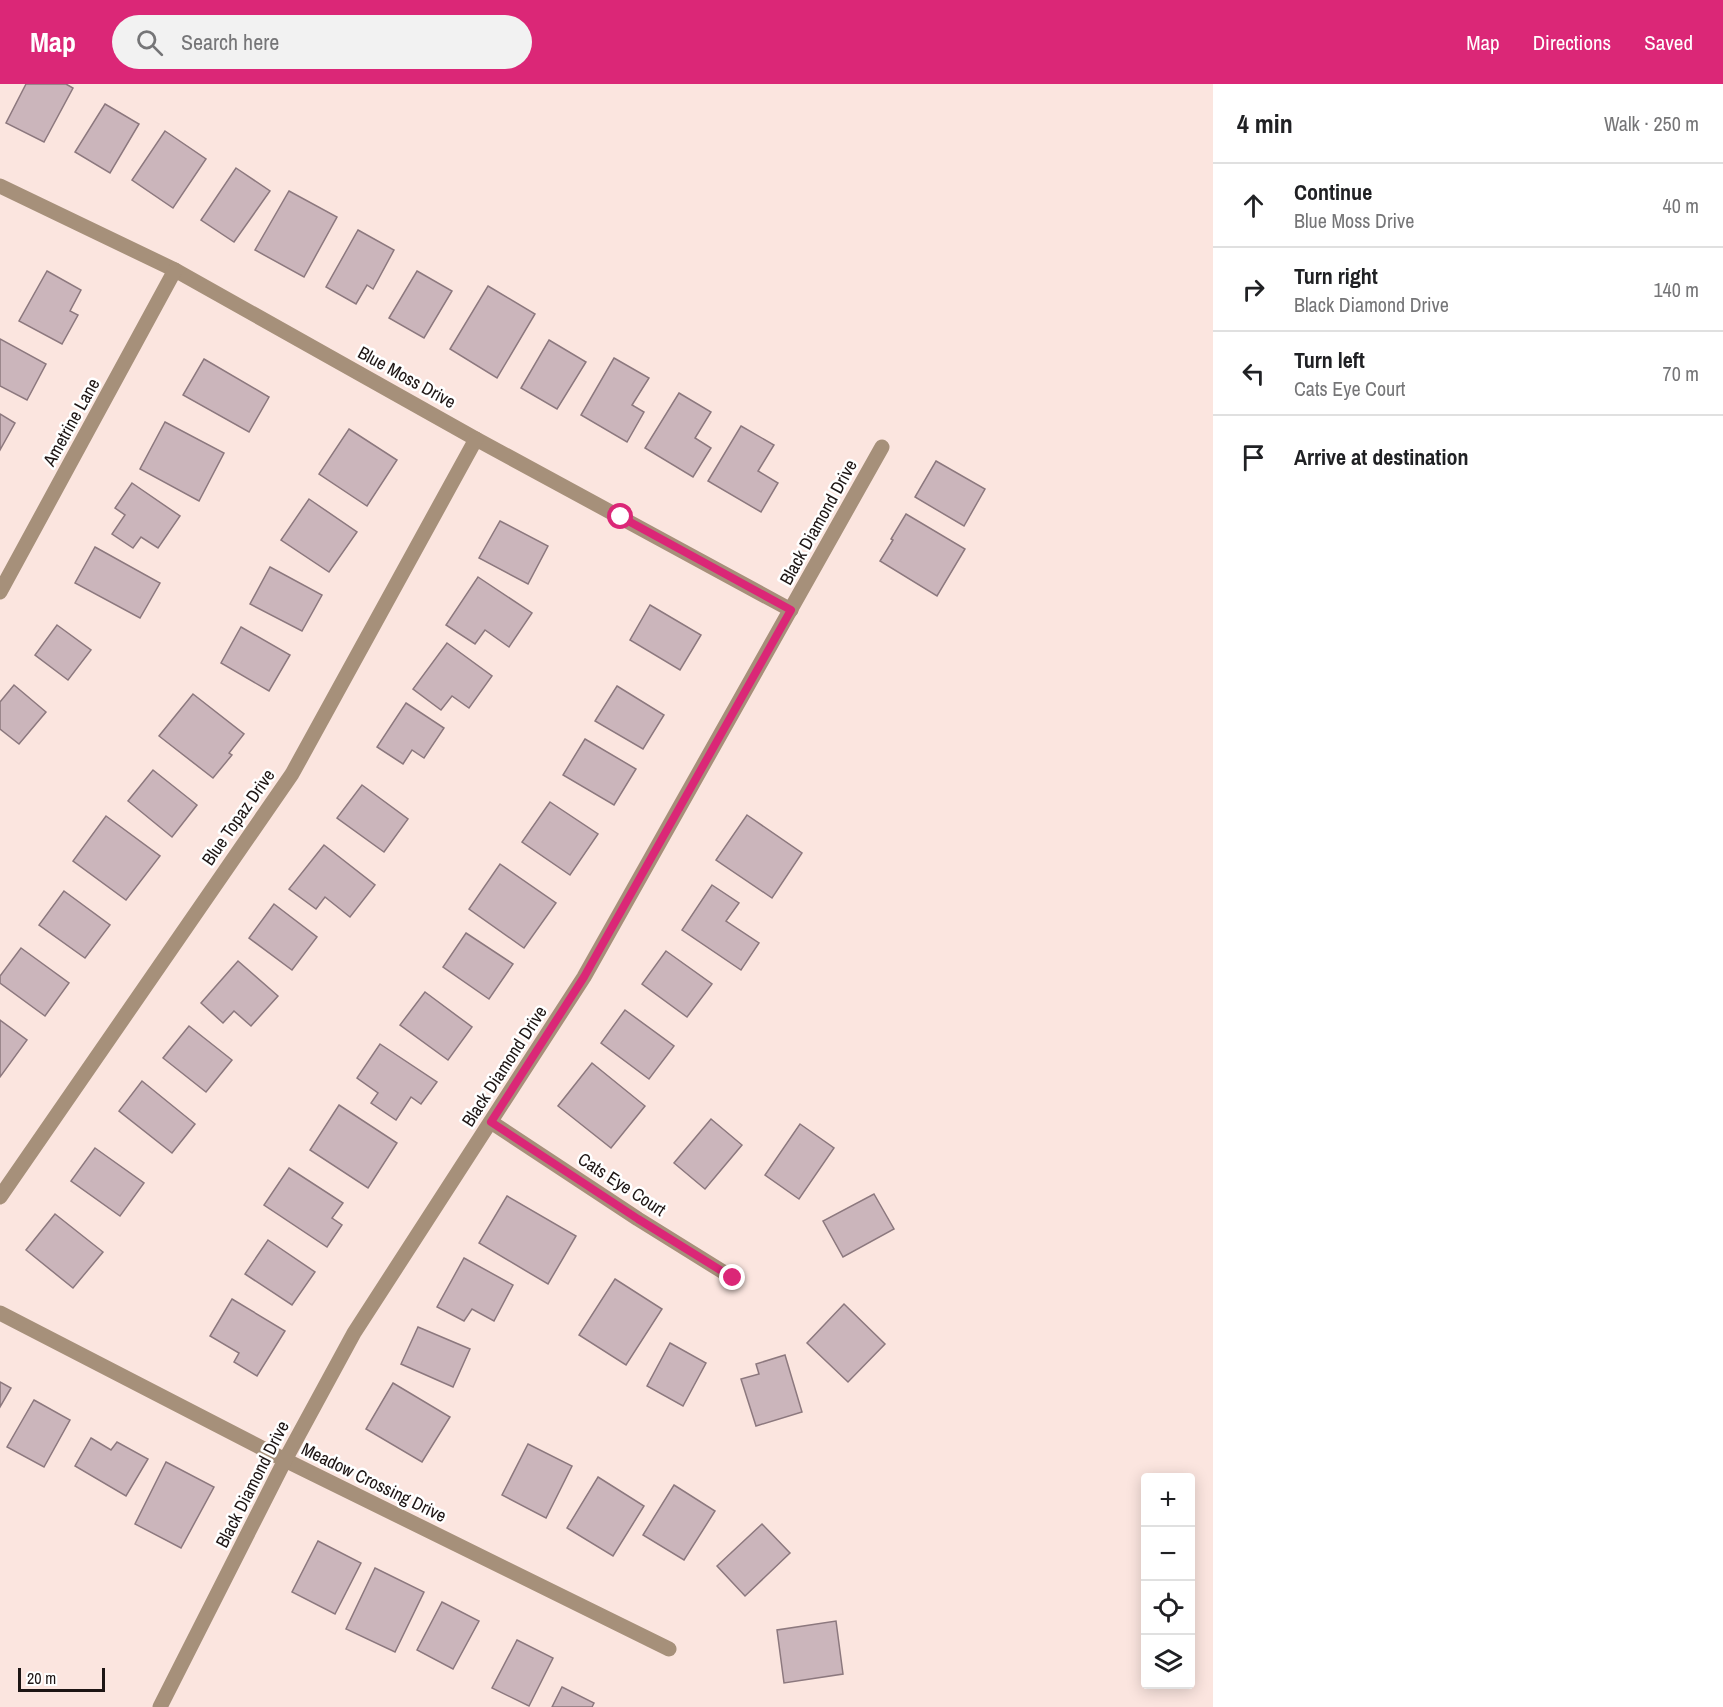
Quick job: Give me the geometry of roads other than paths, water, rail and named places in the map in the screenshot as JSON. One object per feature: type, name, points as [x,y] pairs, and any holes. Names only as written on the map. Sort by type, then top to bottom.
[{"type":"street","name":"Blue Moss Drive","points":[[0,186],[175,270],[476,439],[791,610]]},
{"type":"street","name":"Ametrine Lane","points":[[0,592],[175,270]]},
{"type":"street","name":"Blue Topaz Drive","points":[[0,1197],[292,774],[476,439]]},
{"type":"street","name":"Black Diamond Drive","points":[[160,1707],[285,1460],[354,1333],[584,977],[882,447]]},
{"type":"street","name":"Cats Eye Court","points":[[491,1122],[638,1219],[733,1278]]},
{"type":"street","name":"Meadow Crossing Drive","points":[[0,1313],[285,1460],[669,1649]]}]
